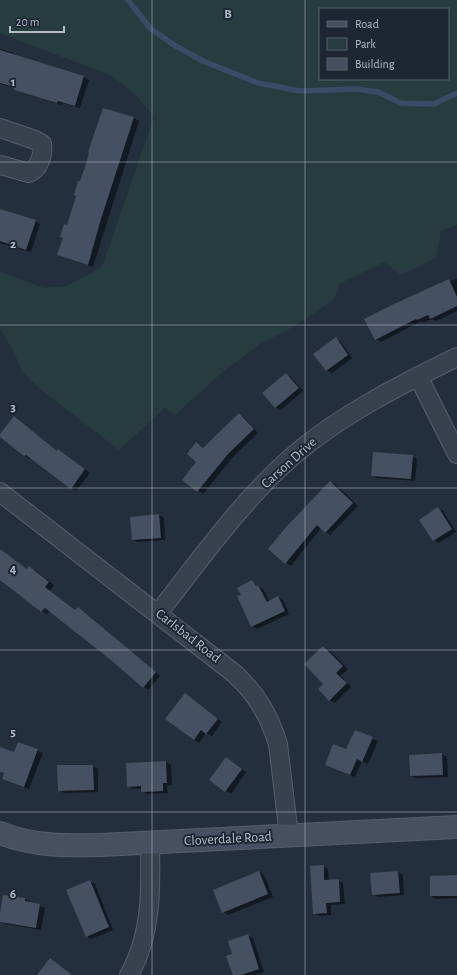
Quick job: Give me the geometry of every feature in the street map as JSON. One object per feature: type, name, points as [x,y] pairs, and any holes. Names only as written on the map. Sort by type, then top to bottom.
[{"type":"street","points":[[0,128],[40,142],[43,148],[38,167],[30,173],[0,165]]},
{"type":"street","name":"Carson Drive","points":[[158,613],[239,511],[279,468],[314,439],[340,421],[418,376],[457,357]]},
{"type":"street","points":[[418,376],[457,454]]},
{"type":"street","name":"Carlsbad Road","points":[[0,492],[236,674],[249,688],[264,708],[274,730],[278,744],[289,836]]},
{"type":"street","name":"Cloverdale Road","points":[[0,833],[31,842],[64,846],[457,827]]},
{"type":"street","points":[[132,974],[147,924],[151,890],[150,843]]},
{"type":"green space","points":[[0,0],[457,0],[457,225],[441,231],[436,258],[401,275],[384,262],[339,284],[334,299],[295,326],[260,344],[225,370],[175,415],[165,408],[119,450],[40,389],[22,372],[14,352],[0,329],[0,271],[44,288],[66,286],[102,267],[154,117],[135,94],[112,76],[0,33]]},
{"type":"building","points":[[0,50],[84,76],[75,106],[58,101],[57,103],[14,90],[14,87],[0,83]]},
{"type":"building","points":[[103,108],[134,117],[101,219],[88,265],[57,255],[63,238],[60,237],[64,224],[67,225],[76,196],[74,195],[78,181],[80,181],[85,167],[88,152]]},
{"type":"building","points":[[0,209],[36,220],[26,250],[0,241]]},
{"type":"building","points":[[449,279],[457,297],[457,306],[430,319],[428,315],[417,320],[416,319],[375,340],[364,319]]},
{"type":"building","points":[[336,337],[348,355],[326,371],[313,354]]},
{"type":"building","points":[[286,373],[299,388],[275,408],[262,393]]},
{"type":"building","points":[[239,413],[254,429],[228,454],[197,492],[182,480],[196,462],[187,454],[196,442],[203,448]]},
{"type":"building","points":[[14,416],[57,451],[58,449],[85,469],[71,489],[0,437],[0,434]]},
{"type":"building","points":[[373,452],[413,455],[411,479],[371,476]]},
{"type":"building","points":[[330,481],[353,503],[325,533],[317,525],[285,564],[268,549],[287,526]]},
{"type":"building","points":[[438,507],[452,529],[433,541],[419,520]]},
{"type":"building","points":[[159,514],[161,538],[132,540],[130,517]]},
{"type":"building","points":[[0,549],[27,569],[29,566],[49,582],[45,587],[75,610],[78,607],[156,672],[143,688],[112,661],[45,608],[41,612],[0,580]]},
{"type":"building","points":[[252,580],[256,586],[258,585],[267,602],[278,596],[285,611],[251,627],[237,596],[241,595],[237,588]]},
{"type":"building","points":[[323,646],[343,666],[336,673],[347,683],[329,701],[318,689],[323,684],[304,664]]},
{"type":"building","points":[[185,693],[218,719],[206,734],[201,730],[194,740],[165,719]]},
{"type":"building","points":[[355,730],[373,737],[362,762],[357,759],[350,775],[325,765],[333,744],[346,749]]},
{"type":"building","points":[[18,742],[38,749],[24,787],[2,779],[4,773],[0,772],[0,747],[14,752]]},
{"type":"building","points":[[442,753],[443,775],[410,776],[409,755]]},
{"type":"building","points":[[226,757],[242,769],[225,792],[209,780]]},
{"type":"building","points":[[166,761],[167,783],[163,783],[163,791],[141,792],[141,786],[127,787],[126,763]]},
{"type":"building","points":[[57,765],[93,765],[94,790],[58,791]]},
{"type":"building","points":[[324,865],[324,880],[339,879],[340,902],[326,903],[327,913],[313,914],[310,866]]},
{"type":"building","points":[[259,871],[268,894],[222,913],[213,890]]},
{"type":"building","points":[[398,871],[400,893],[372,895],[370,873]]},
{"type":"building","points":[[457,875],[457,896],[430,896],[430,876]]},
{"type":"building","points":[[90,880],[109,927],[86,937],[66,890]]},
{"type":"building","points":[[3,895],[25,898],[25,901],[40,904],[36,928],[0,922]]},
{"type":"building","points":[[248,934],[259,969],[241,975],[233,975],[226,956],[232,954],[228,941]]},
{"type":"building","points":[[50,958],[72,975],[37,975]]},
{"type":"waterway","points":[[128,0],[150,28],[174,45],[203,61],[258,83],[300,91],[356,89],[378,92],[401,103],[434,104],[457,93]]}]
